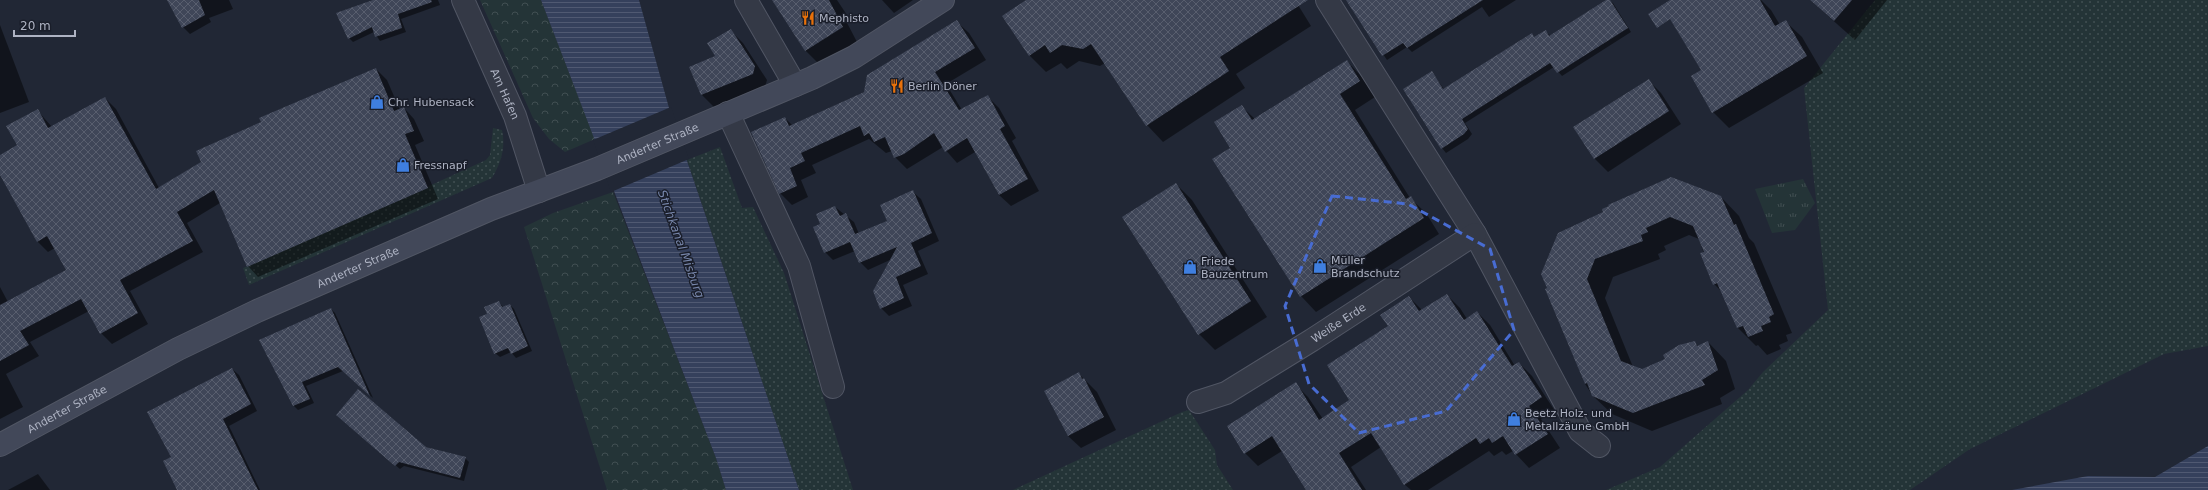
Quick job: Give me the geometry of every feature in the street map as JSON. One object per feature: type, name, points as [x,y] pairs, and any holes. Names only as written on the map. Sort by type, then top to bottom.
[{"type":"main road","name":"Anderter Straße","points":[[0,445],[178,349],[256,311],[382,255],[796,85],[854,56],[943,0]]},
{"type":"street","name":"Am Hafen","points":[[463,0],[514,116],[538,191]]},
{"type":"street","points":[[746,0],[796,85]]},
{"type":"street","points":[[1327,0],[1475,234],[1580,431],[1599,446]]},
{"type":"street","points":[[728,113],[799,266],[833,388]]},
{"type":"street","name":"Weiße Erde","points":[[1198,402],[1226,393],[1312,340],[1475,234]]},
{"type":"highlighted area","points":[[1332,196],[1408,204],[1490,249],[1514,330],[1446,411],[1359,433],[1309,384],[1285,306]]},
{"type":"green space","points":[[480,0],[541,0],[595,139],[565,152],[549,139],[533,118]]},
{"type":"green space","points":[[1875,0],[2208,0],[2208,346],[2164,354],[1970,449],[1910,490],[1606,490],[1660,467],[1748,390],[1763,372],[1828,310],[1804,88]]},
{"type":"green space","points":[[493,128],[502,130],[503,149],[498,167],[492,178],[249,285],[243,268],[428,188],[429,186],[486,160],[490,155]]},
{"type":"green space","points":[[720,147],[742,208],[753,207],[784,273],[853,490],[799,490],[687,160]]},
{"type":"green space","points":[[1803,179],[1815,203],[1795,230],[1772,233],[1755,189]]},
{"type":"green space","points":[[613,192],[716,458],[726,490],[607,490],[524,227],[553,213]]},
{"type":"green space","points":[[1189,410],[1215,450],[1217,465],[1233,490],[1013,490],[1182,412]]},
{"type":"water","name":"Stichkanal Misburg","points":[[541,0],[639,0],[669,108],[799,490],[726,490],[716,458]]},
{"type":"water","points":[[2208,446],[2208,490],[2012,490],[2088,476],[2155,477]]},
{"type":"pier","points":[[671,107],[689,159],[611,192],[593,140]]},
{"type":"building","points":[[167,0],[199,0],[205,15],[182,28]]},
{"type":"building","points":[[373,0],[431,0],[432,2],[398,14],[402,28],[375,37],[372,27],[348,39],[336,13]]},
{"type":"building","points":[[772,0],[829,0],[843,27],[805,51]]},
{"type":"building","points":[[1026,0],[1308,0],[1220,57],[1229,71],[1146,126],[1091,44],[1083,49],[1062,45],[1050,53],[1045,45],[1029,56],[1002,16]]},
{"type":"building","points":[[1346,0],[1483,0],[1407,48],[1403,43],[1382,56]]},
{"type":"building","points":[[1606,0],[1610,0],[1628,28],[1557,73],[1550,63],[1462,119],[1468,129],[1464,134],[1441,149],[1403,89],[1432,71],[1443,89],[1532,33],[1534,37],[1546,30],[1549,36]]},
{"type":"building","points":[[1670,0],[1760,0],[1775,26],[1786,20],[1807,56],[1712,113],[1691,76],[1701,70],[1670,19],[1657,28],[1648,14]]},
{"type":"building","points":[[1810,0],[1852,0],[1834,21]]},
{"type":"building","points":[[957,20],[975,48],[935,72],[959,110],[988,95],[1005,126],[1000,129],[1028,179],[999,195],[967,138],[945,152],[934,133],[904,154],[894,158],[885,137],[874,142],[869,133],[864,136],[860,126],[801,153],[805,161],[790,168],[797,186],[779,194],[751,132],[785,117],[789,126],[864,92],[867,75]]},
{"type":"building","points":[[731,29],[755,66],[753,74],[701,95],[689,67],[715,56],[707,43]]},
{"type":"building","points":[[1347,60],[1360,81],[1340,94],[1406,199],[1411,196],[1424,218],[1300,297],[1212,159],[1230,148],[1214,122],[1242,105],[1252,120]]},
{"type":"building","points":[[376,68],[394,111],[404,107],[414,131],[405,134],[428,188],[247,267],[214,190],[177,212],[193,241],[120,280],[138,313],[100,334],[81,299],[20,331],[29,345],[0,361],[0,305],[66,270],[47,236],[37,242],[0,175],[0,155],[17,145],[6,126],[38,109],[48,128],[105,97],[156,189],[201,162],[196,151],[261,122],[259,118]]},
{"type":"building","points":[[1649,79],[1669,111],[1594,159],[1573,127]]},
{"type":"building","points":[[1671,177],[1721,196],[1734,225],[1736,224],[1774,314],[1769,317],[1771,322],[1761,326],[1763,331],[1748,337],[1743,326],[1737,328],[1717,283],[1713,285],[1700,253],[1704,252],[1693,226],[1670,217],[1646,228],[1648,232],[1641,235],[1643,241],[1595,259],[1587,279],[1621,361],[1642,369],[1665,359],[1663,355],[1679,345],[1695,341],[1697,346],[1708,341],[1718,370],[1702,380],[1705,385],[1633,413],[1592,396],[1587,383],[1585,384],[1545,289],[1547,288],[1541,274],[1558,233],[1603,212],[1602,209],[1609,206],[1608,205]]},
{"type":"building","points":[[1176,183],[1251,301],[1198,335],[1122,217]]},
{"type":"building","points":[[913,190],[932,233],[911,243],[921,266],[896,277],[904,298],[880,309],[873,291],[897,247],[859,263],[850,242],[824,253],[813,227],[820,224],[816,214],[835,206],[840,216],[846,213],[855,234],[887,221],[880,205]]},
{"type":"building","points":[[1447,294],[1464,320],[1477,311],[1512,366],[1519,362],[1542,397],[1529,406],[1548,434],[1515,455],[1503,436],[1492,443],[1489,438],[1480,444],[1476,438],[1404,485],[1371,433],[1339,453],[1362,490],[1306,490],[1272,436],[1244,454],[1227,426],[1296,382],[1319,420],[1349,400],[1327,365],[1388,326],[1380,315],[1409,296],[1419,311]]},
{"type":"building","points":[[499,301],[502,307],[510,304],[528,346],[511,354],[508,348],[494,354],[479,317],[487,314],[484,307]]},
{"type":"building","points":[[331,308],[370,396],[338,367],[302,382],[310,399],[293,406],[259,340]]},
{"type":"building","points":[[232,368],[251,404],[223,419],[258,490],[177,490],[163,461],[171,457],[147,412]]},
{"type":"building","points":[[1079,372],[1082,379],[1084,378],[1104,417],[1068,436],[1044,391]]},
{"type":"building","points":[[358,389],[426,447],[466,457],[460,478],[399,462],[395,466],[336,415]]},
{"type":"place","name":"Mephisto","points":[[808,18]]},
{"type":"place","name":"Berlin Döner","points":[[897,86]]},
{"type":"place","name":"Chr. Hubensack","points":[[377,102]]},
{"type":"place","name":"Fressnapf","points":[[403,165]]},
{"type":"place","name":"Müller Brandschutz","points":[[1320,266]]},
{"type":"place","name":"Friede Bauzentrum","points":[[1190,267]]},
{"type":"place","name":"Beetz Holz- und Metallzäune GmbH","points":[[1514,419]]}]
